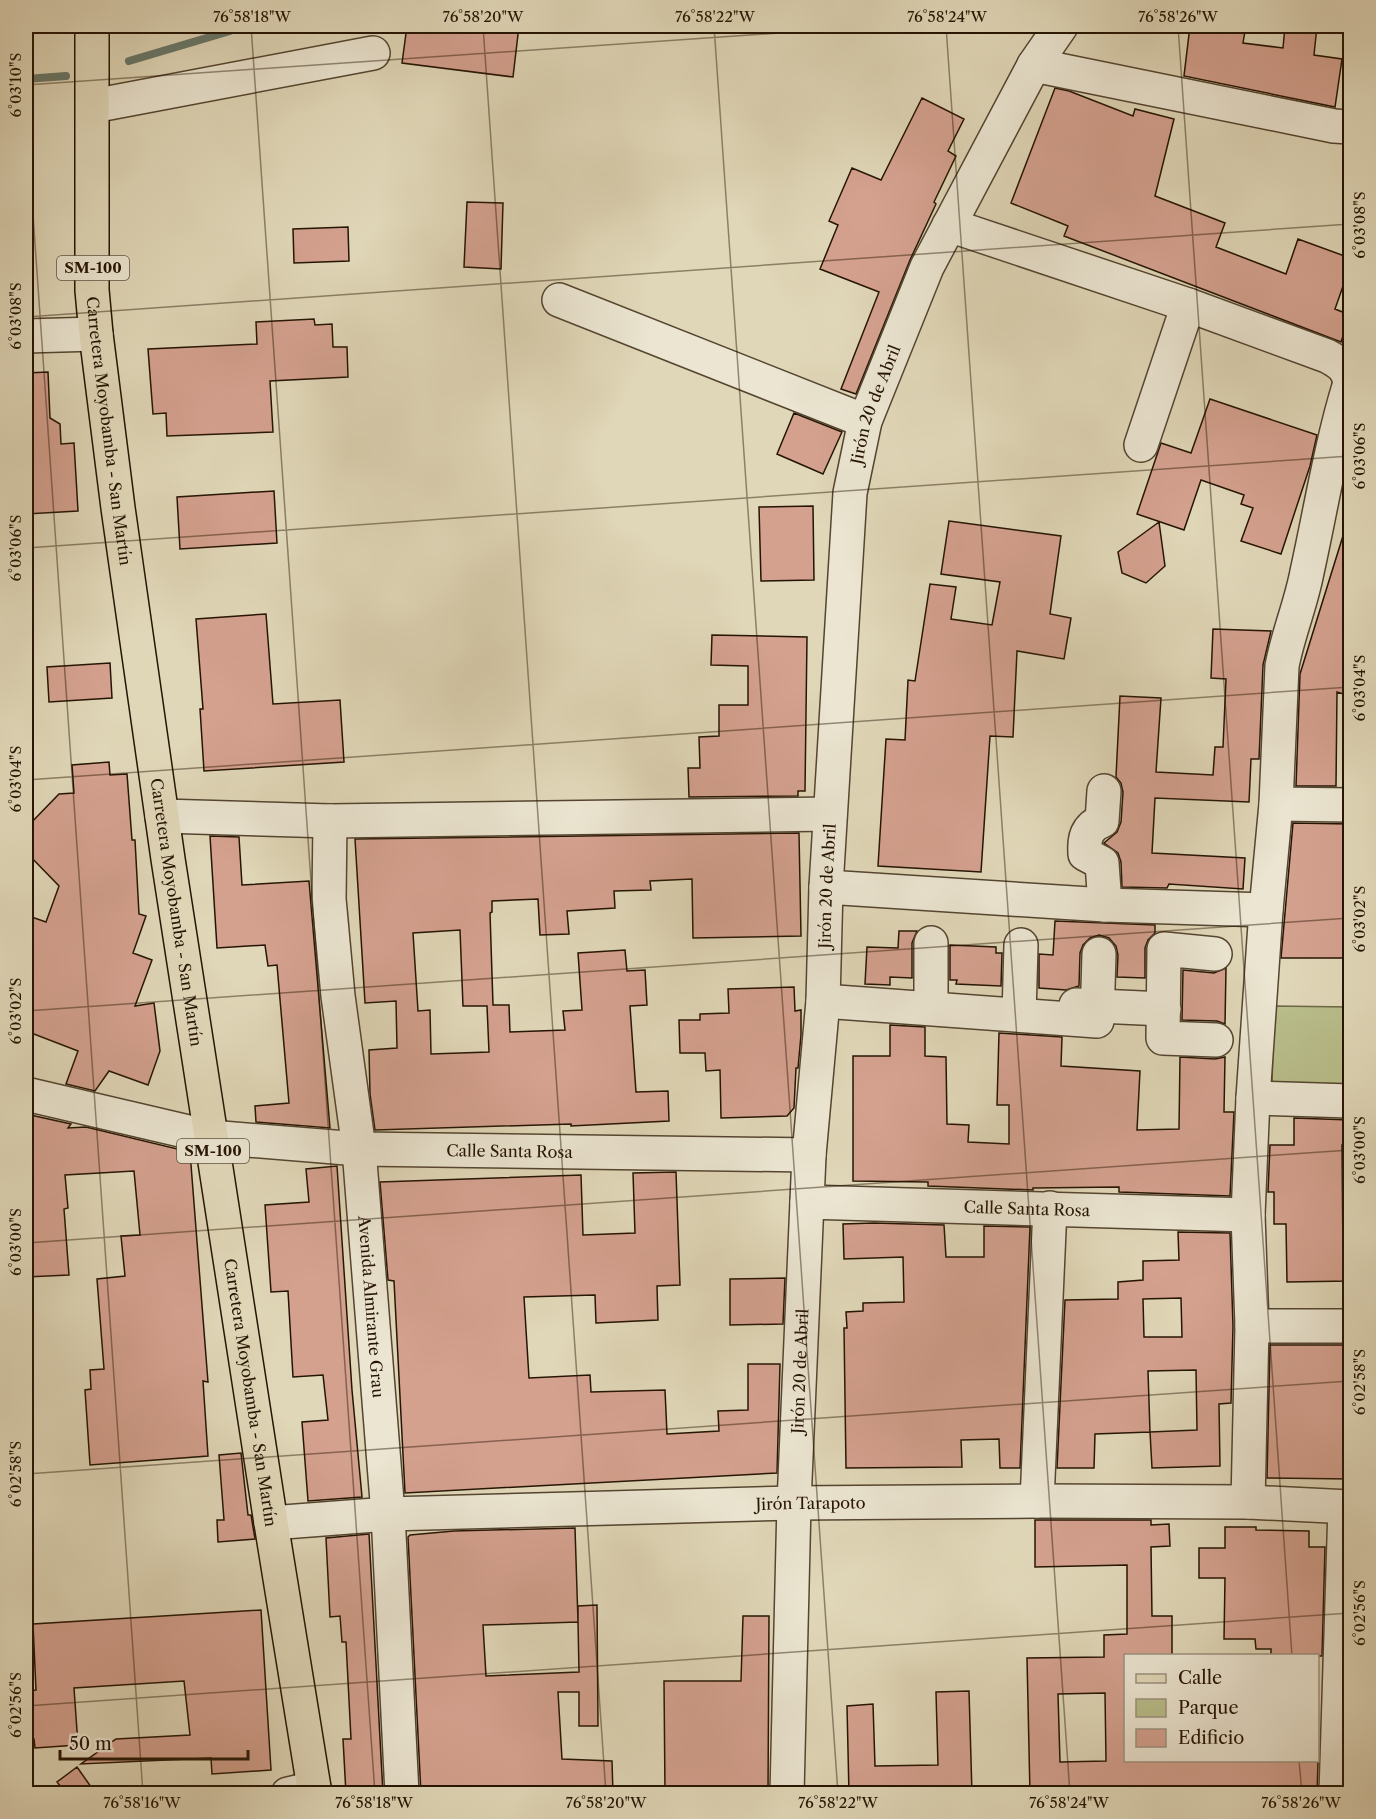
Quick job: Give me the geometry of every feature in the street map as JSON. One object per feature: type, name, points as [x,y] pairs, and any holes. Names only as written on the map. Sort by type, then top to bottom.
[{"type":"main road","name":"Carretera Moyobamba - San Martín","points":[[92,26],[92,290],[96,334],[118,508],[162,816],[271,1523],[306,1792]]},
{"type":"street","name":"Jirón 20 de Abril","points":[[787,1794],[794,1503],[809,1155],[823,1001],[826,888],[850,493],[865,422],[927,267],[1034,65],[1060,27]]},
{"type":"street","points":[[93,106],[373,52]]},
{"type":"street","points":[[1034,65],[1350,127]]},
{"type":"street","points":[[949,225],[1327,356],[1341,363],[1350,377],[1339,418],[1301,601],[1281,666],[1276,804],[1253,1098],[1248,1215],[1252,1326],[1248,1502]]},
{"type":"street","points":[[559,300],[865,422]]},
{"type":"street","points":[[1141,445],[1188,306]]},
{"type":"street","points":[[26,336],[96,334]]},
{"type":"street","points":[[1104,791],[1102,821],[1094,824],[1084,842],[1085,854],[1102,863],[1105,905]]},
{"type":"street","points":[[1276,804],[1350,805]]},
{"type":"street","points":[[162,816],[330,821],[830,814]]},
{"type":"street","name":"Avenida Almirante Grau","points":[[330,821],[329,899],[336,974],[359,1149],[388,1514],[402,1794]]},
{"type":"street","points":[[826,888],[1105,905],[1266,910]]},
{"type":"street","points":[[931,943],[931,1003]]},
{"type":"street","points":[[1019,1010],[1021,945]]},
{"type":"street","points":[[1215,954],[1164,949],[1163,1038],[1216,1040]]},
{"type":"street","points":[[1097,1014],[1099,954]]},
{"type":"street","points":[[884,988],[884,994],[931,1003]]},
{"type":"street","points":[[823,1001],[931,1003],[1097,1014],[1164,1009]]},
{"type":"street","name":"Calle Santa Rosa","points":[[26,1094],[210,1137],[359,1149],[809,1155]]},
{"type":"street","points":[[1253,1098],[1350,1101]]},
{"type":"street","name":"Calle Santa Rosa","points":[[807,1202],[1248,1215]]},
{"type":"street","points":[[1037,1501],[1050,1208]]},
{"type":"street","points":[[1252,1326],[1350,1326]]},
{"type":"street","name":"Jirón Tarapoto","points":[[271,1523],[388,1514],[794,1503],[1248,1502],[1348,1507]]},
{"type":"street","points":[[1336,1794],[1348,1507]]},
{"type":"green space","points":[[1274,1006],[1350,1007],[1350,1086],[1272,1085]]},
{"type":"building","points":[[407,26],[519,26],[513,77],[402,63]]},
{"type":"building","points":[[1190,26],[1211,26],[1245,31],[1243,43],[1283,48],[1285,26],[1317,26],[1314,55],[1342,59],[1335,107],[1184,76]]},
{"type":"building","points":[[1055,88],[1069,91],[1133,116],[1135,109],[1174,119],[1155,196],[1225,223],[1216,247],[1286,274],[1298,239],[1350,258],[1350,266],[1335,309],[1350,315],[1341,342],[1064,236],[1068,226],[1011,203]]},
{"type":"building","points":[[922,98],[964,119],[948,151],[956,156],[934,202],[936,204],[910,260],[856,394],[841,389],[879,292],[820,269],[838,225],[829,221],[852,168],[881,180]]},
{"type":"building","points":[[467,202],[503,203],[501,269],[464,267]]},
{"type":"building","points":[[348,227],[349,261],[294,263],[293,229]]},
{"type":"building","points":[[314,319],[315,325],[332,324],[333,347],[347,347],[348,377],[270,381],[273,432],[167,436],[166,413],[153,414],[148,349],[257,344],[256,322]]},
{"type":"building","points":[[48,372],[50,418],[60,424],[61,444],[74,443],[78,511],[26,514],[26,373]]},
{"type":"building","points":[[1210,399],[1317,435],[1310,466],[1281,554],[1241,541],[1253,508],[1241,504],[1244,495],[1201,480],[1184,530],[1137,514],[1161,443],[1191,453]]},
{"type":"building","points":[[794,413],[842,432],[823,474],[777,454]]},
{"type":"building","points":[[274,491],[277,543],[180,549],[177,497]]},
{"type":"building","points":[[813,506],[814,580],[761,581],[759,507]]},
{"type":"building","points":[[949,521],[1061,536],[1050,614],[1071,618],[1064,659],[1017,651],[1013,737],[990,736],[981,872],[878,866],[886,739],[905,740],[908,680],[915,681],[930,584],[956,587],[951,619],[992,625],[1000,582],[941,574]]},
{"type":"building","points":[[1159,522],[1165,566],[1146,583],[1122,573],[1118,552]]},
{"type":"building","points":[[1347,523],[1350,524],[1350,696],[1337,692],[1336,786],[1296,786],[1300,674]]},
{"type":"building","points":[[266,614],[273,704],[340,700],[344,762],[204,771],[200,709],[203,709],[196,619]]},
{"type":"building","points":[[1213,629],[1271,631],[1263,665],[1259,759],[1251,759],[1249,802],[1155,798],[1152,853],[1245,858],[1243,889],[1169,884],[1167,888],[1122,887],[1121,862],[1118,853],[1104,843],[1117,832],[1121,822],[1123,792],[1121,783],[1116,777],[1120,696],[1161,698],[1156,772],[1213,775],[1215,747],[1223,747],[1226,679],[1211,678]]},
{"type":"building","points":[[712,635],[807,637],[805,791],[798,791],[798,796],[689,797],[688,768],[700,768],[699,737],[719,736],[719,705],[748,705],[748,666],[711,665]]},
{"type":"building","points":[[110,663],[112,698],[49,702],[47,667]]},
{"type":"building","points":[[109,762],[110,775],[127,774],[132,840],[135,840],[139,914],[146,916],[133,953],[152,960],[135,1006],[154,1003],[160,1051],[148,1085],[109,1071],[95,1091],[66,1084],[78,1051],[26,1031],[26,915],[46,922],[59,886],[26,852],[26,828],[59,794],[74,793],[72,765]]},
{"type":"building","points":[[1293,823],[1350,824],[1350,958],[1281,958]]},
{"type":"building","points":[[799,833],[801,936],[693,938],[692,879],[650,881],[651,890],[614,891],[615,908],[567,911],[569,934],[540,935],[538,899],[492,901],[492,912],[490,913],[493,1005],[509,1005],[510,1032],[565,1030],[563,1011],[582,1010],[578,953],[625,950],[627,971],[645,970],[647,1005],[630,1006],[636,1092],[668,1091],[669,1121],[571,1126],[571,1124],[375,1130],[370,1094],[369,1050],[397,1048],[396,1001],[365,1003],[355,839]],"holes":[[[460,930],[463,1006],[487,1006],[489,1052],[431,1054],[430,1010],[418,1011],[413,933]]]},
{"type":"building","points":[[210,836],[239,837],[242,885],[309,881],[330,1128],[256,1122],[255,1106],[289,1103],[277,965],[268,966],[265,945],[217,948]]},
{"type":"building","points":[[1055,921],[1155,925],[1155,933],[1148,940],[1145,948],[1145,978],[1117,977],[1116,946],[1109,938],[1099,935],[1090,938],[1083,945],[1080,953],[1079,986],[1066,990],[1039,988],[1039,954],[1053,955]]},
{"type":"building","points":[[899,931],[917,931],[912,943],[912,978],[890,977],[890,985],[865,984],[867,947],[898,948]]},
{"type":"building","points":[[950,945],[996,947],[996,953],[1002,953],[1001,986],[956,984],[957,980],[950,980]]},
{"type":"building","points":[[1226,968],[1225,1024],[1217,1021],[1182,1020],[1183,970],[1214,973]]},
{"type":"building","points":[[794,987],[795,1011],[801,1010],[801,1035],[798,1068],[796,1068],[794,1108],[787,1116],[721,1118],[720,1070],[706,1071],[705,1053],[680,1053],[679,1020],[700,1020],[700,1014],[729,1013],[728,989]]},
{"type":"building","points":[[890,1025],[925,1027],[925,1056],[946,1057],[947,1124],[969,1125],[968,1142],[1009,1144],[1009,1105],[997,1105],[999,1033],[1062,1037],[1061,1066],[1140,1071],[1137,1130],[1179,1129],[1180,1057],[1215,1059],[1225,1057],[1224,1112],[1234,1112],[1230,1196],[1119,1192],[1119,1187],[1033,1188],[1033,1190],[928,1186],[928,1182],[853,1181],[853,1056],[890,1056]]},
{"type":"building","points":[[26,1114],[71,1124],[68,1128],[86,1127],[190,1152],[208,1382],[203,1381],[208,1456],[90,1465],[85,1390],[91,1389],[90,1370],[104,1369],[97,1279],[125,1276],[121,1236],[140,1235],[134,1171],[65,1175],[68,1208],[64,1209],[69,1275],[26,1277]]},
{"type":"building","points":[[1294,1118],[1350,1120],[1350,1145],[1342,1145],[1343,1257],[1350,1257],[1350,1281],[1287,1282],[1286,1224],[1274,1224],[1274,1192],[1268,1192],[1270,1145],[1294,1145]]},
{"type":"building","points":[[337,1166],[352,1390],[362,1497],[308,1501],[302,1422],[328,1420],[323,1375],[293,1377],[288,1291],[271,1292],[265,1205],[309,1202],[306,1169]]},
{"type":"building","points":[[676,1172],[680,1285],[657,1286],[658,1320],[596,1323],[595,1295],[524,1297],[529,1378],[590,1375],[591,1392],[665,1390],[667,1434],[719,1431],[718,1411],[748,1410],[748,1364],[780,1364],[777,1473],[405,1493],[394,1281],[388,1280],[380,1182],[581,1175],[583,1235],[635,1233],[633,1173]]},
{"type":"building","points":[[843,1224],[944,1225],[946,1257],[984,1257],[984,1226],[1030,1227],[1020,1468],[1000,1468],[999,1439],[961,1440],[962,1467],[846,1468],[844,1328],[847,1328],[846,1312],[863,1311],[863,1303],[904,1302],[903,1257],[844,1259]]},
{"type":"building","points":[[1178,1232],[1230,1233],[1233,1326],[1231,1403],[1219,1404],[1220,1466],[1152,1468],[1150,1432],[1095,1434],[1094,1468],[1057,1468],[1065,1300],[1118,1299],[1118,1282],[1143,1280],[1143,1261],[1179,1260]],"holes":[[[1181,1298],[1182,1337],[1144,1337],[1143,1299]],[[1196,1370],[1197,1430],[1150,1432],[1148,1371]]]},
{"type":"building","points":[[785,1278],[783,1324],[730,1325],[730,1279]]},
{"type":"building","points":[[1270,1345],[1350,1345],[1350,1479],[1267,1478]]},
{"type":"building","points":[[241,1453],[248,1515],[251,1515],[255,1539],[218,1542],[217,1520],[224,1520],[219,1455]]},
{"type":"building","points":[[1035,1520],[1151,1520],[1151,1525],[1169,1524],[1170,1546],[1151,1547],[1152,1616],[1172,1616],[1172,1654],[1124,1654],[1124,1762],[1318,1762],[1317,1794],[1030,1794],[1027,1658],[1104,1657],[1104,1635],[1127,1634],[1127,1565],[1035,1567]],"holes":[[[1105,1693],[1106,1761],[1060,1762],[1058,1694]]]},
{"type":"building","points":[[1225,1527],[1309,1531],[1309,1547],[1325,1547],[1322,1656],[1319,1654],[1271,1654],[1271,1649],[1256,1649],[1255,1639],[1224,1639],[1225,1578],[1199,1578],[1199,1548],[1225,1548]]},
{"type":"building","points":[[575,1528],[578,1622],[578,1606],[597,1605],[598,1726],[579,1726],[579,1692],[558,1692],[562,1759],[612,1761],[613,1794],[421,1794],[408,1537],[454,1531]],"holes":[[[578,1622],[579,1672],[486,1676],[483,1625]]]},
{"type":"building","points":[[369,1534],[383,1794],[346,1794],[343,1739],[351,1739],[346,1642],[342,1642],[340,1616],[330,1617],[326,1538]]},
{"type":"building","points":[[261,1610],[271,1770],[212,1774],[211,1758],[81,1764],[116,1739],[190,1735],[184,1681],[74,1688],[78,1745],[35,1748],[34,1739],[26,1740],[26,1691],[36,1690],[33,1624]]},
{"type":"building","points":[[743,1616],[769,1616],[768,1794],[665,1794],[664,1681],[741,1681]]},
{"type":"building","points":[[969,1691],[972,1794],[849,1794],[847,1706],[873,1704],[875,1766],[938,1765],[936,1692]]},
{"type":"building","points":[[77,1767],[96,1794],[66,1794],[57,1782]]},
{"type":"waterway","points":[[129,61],[230,31],[234,26]]},
{"type":"waterway","points":[[26,79],[66,76]]}]
